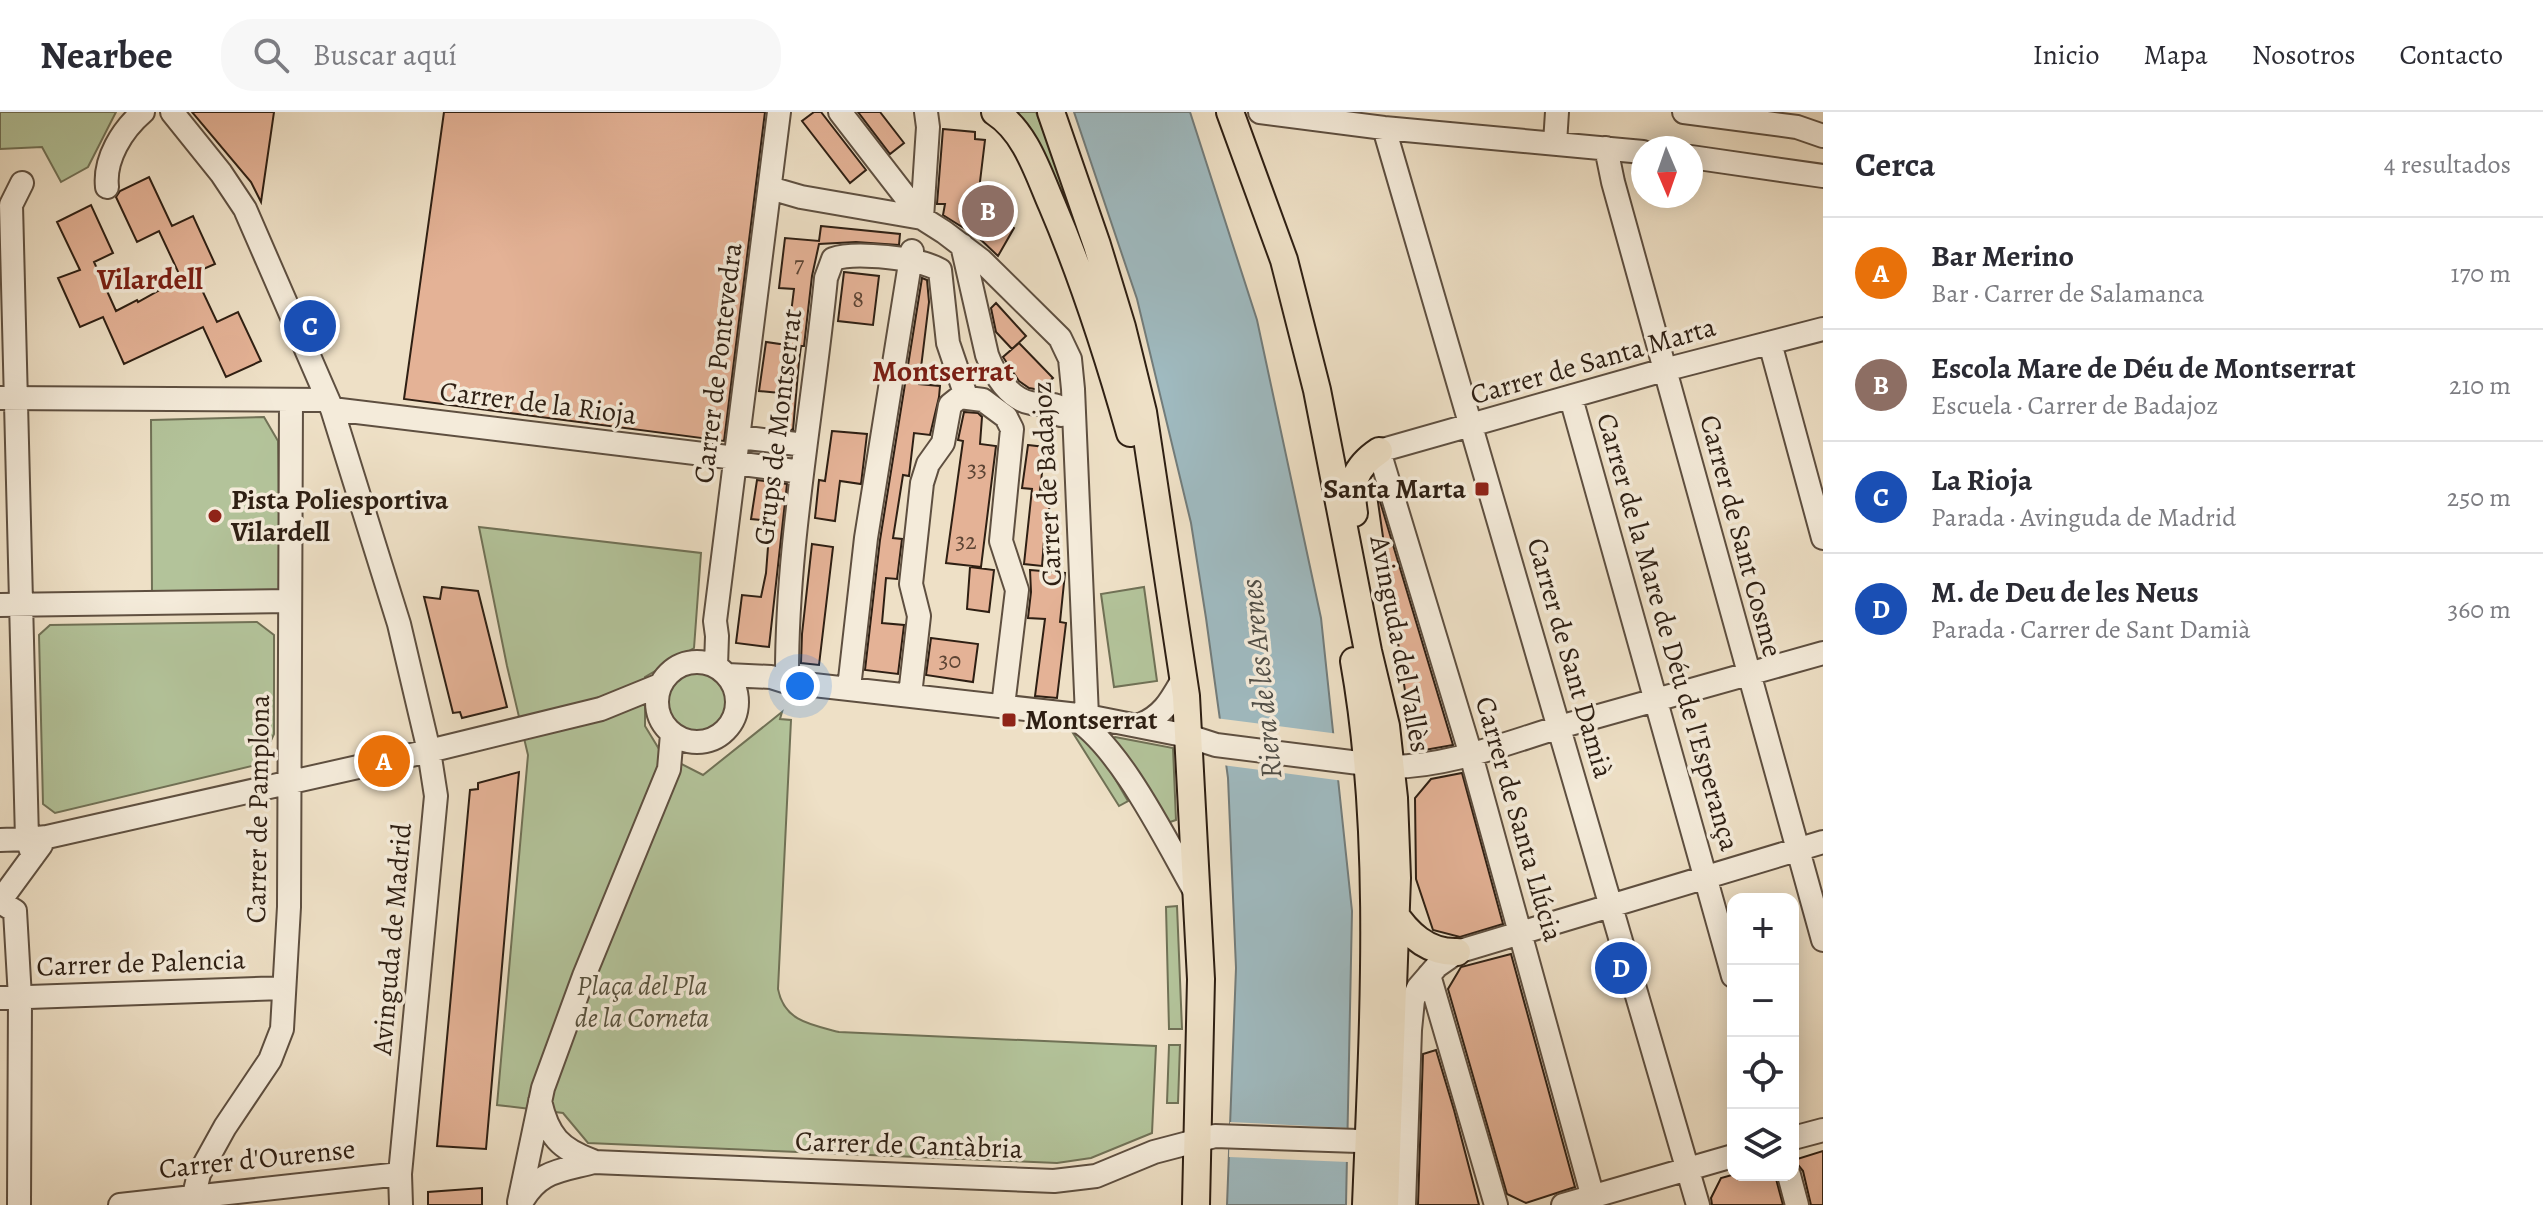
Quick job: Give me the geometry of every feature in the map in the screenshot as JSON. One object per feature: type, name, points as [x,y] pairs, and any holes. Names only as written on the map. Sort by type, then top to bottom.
[{"type":"main road","points":[[995,112],[1017,133],[1065,234],[1102,333],[1133,446],[1153,481]]},
{"type":"main road","points":[[1051,112],[1080,191],[1122,327],[1143,412],[1183,679],[1201,979],[1215,1137],[1196,1205]]},
{"type":"main road","name":"Avinguda del Vallès","points":[[1217,112],[1269,254],[1311,418],[1369,764],[1397,878],[1380,1135],[1366,1205]]},
{"type":"main road","name":"Avinguda del Vallès","points":[[1230,112],[1284,260],[1329,443],[1368,651],[1386,726],[1369,764],[1380,1135],[1385,1205]]},
{"type":"main road","points":[[1311,418],[1329,443],[1348,453],[1379,451]]},
{"type":"main road","points":[[1379,451],[1360,467],[1353,480],[1351,495],[1386,697],[1386,726]]},
{"type":"main road","points":[[1372,866],[1384,897],[1396,916],[1425,946],[1457,952]]},
{"type":"street","points":[[107,187],[105,172],[116,147],[133,121],[143,112]]},
{"type":"street","name":"Avinguda de Madrid","points":[[172,112],[221,173],[245,209],[330,405],[399,624],[429,751],[436,796],[400,1174],[401,1205]]},
{"type":"street","name":"Carrer de Pontevedra","points":[[712,667],[715,621],[779,112]]},
{"type":"street","points":[[840,112],[922,218]]},
{"type":"street","points":[[922,218],[928,127],[926,112]]},
{"type":"street","points":[[1263,112],[1384,128],[1631,151]]},
{"type":"street","points":[[1555,143],[1557,112]]},
{"type":"street","points":[[1684,112],[1814,127]]},
{"type":"street","name":"Carrer de Sant Damià","points":[[1384,128],[1698,1205]]},
{"type":"street","name":"Carrer de Sant Cosme","points":[[1606,148],[1664,370],[1823,940]]},
{"type":"street","points":[[1703,159],[1821,179]]},
{"type":"street","points":[[19,1205],[10,998],[15,911],[0,901],[36,844],[10,605],[11,205],[22,183]]},
{"type":"street","name":"Carrer de Badajoz","points":[[770,188],[801,197],[922,218],[962,245],[1060,338],[1072,367],[1068,414],[1078,716]]},
{"type":"street","points":[[962,245],[984,344],[995,372],[1019,399],[1052,404],[1068,414]]},
{"type":"street","name":"Grups de Montserrat","points":[[787,682],[789,593],[802,472],[828,266],[833,259],[841,256],[911,256],[940,270],[948,343],[966,396]]},
{"type":"street","points":[[849,688],[866,538],[911,256]]},
{"type":"street","name":"Carrer de Santa Marta","points":[[1379,451],[1664,370],[1823,329]]},
{"type":"street","points":[[1770,343],[1823,538]]},
{"type":"street","points":[[910,695],[919,616],[911,584],[922,483],[928,464],[943,443],[950,405],[966,396],[983,400],[1008,420],[1012,429],[1001,541],[1017,590],[1003,706]]},
{"type":"street","name":"Carrer de la Mare de Déu de l'Esperança","points":[[1571,398],[1730,965]]},
{"type":"street","name":"Carrer de la Rioja","points":[[9,399],[291,400],[736,452]]},
{"type":"street","name":"Carrer de Pamplona","points":[[195,1200],[199,1174],[270,1060],[282,1029],[289,907],[287,783],[291,400]]},
{"type":"street","points":[[1008,420],[1068,414]]},
{"type":"street","points":[[736,452],[805,445]]},
{"type":"street","name":"Carrer de Santa Llúcia","points":[[1379,451],[1471,755],[1594,1200]]},
{"type":"street","points":[[736,452],[802,472]]},
{"type":"street","points":[[10,605],[290,601]]},
{"type":"street","points":[[519,1205],[539,1101],[584,976],[669,769],[669,730],[656,706],[660,685],[673,668],[712,667],[787,682],[1140,725],[1216,745],[1417,767],[1471,755],[1823,653]]},
{"type":"street","points":[[712,667],[734,686],[736,711]]},
{"type":"street","points":[[1140,725],[1155,720],[1167,707],[1183,679]]},
{"type":"street","points":[[669,769],[722,733],[736,711],[754,695],[787,682]]},
{"type":"street","points":[[0,840],[36,844],[601,709],[660,685]]},
{"type":"street","points":[[601,709],[647,713],[669,730],[695,742],[707,741]]},
{"type":"street","points":[[1078,716],[1116,759],[1198,896]]},
{"type":"street","points":[[1457,952],[1823,842]]},
{"type":"street","name":"Avinguda del Vallès","points":[[1404,1205],[1380,1135],[1418,988],[1457,952]]},
{"type":"street","points":[[1429,975],[1496,1205]]},
{"type":"street","name":"Carrer de Palencia","points":[[10,998],[284,988]]},
{"type":"street","name":"Carrer de Cantàbria","points":[[539,1101],[545,1122],[557,1141],[576,1155],[594,1162]]},
{"type":"street","points":[[1799,1136],[1823,1130]]},
{"type":"street","name":"Carrer de Cantàbria","points":[[519,1205],[526,1193],[544,1176],[557,1169],[594,1162],[1054,1181],[1096,1176],[1154,1152],[1215,1137],[1380,1135]]},
{"type":"street","points":[[1563,1205],[1594,1200],[1727,1158]]},
{"type":"street","name":"Carrer d'Ourense","points":[[120,1205],[195,1200],[400,1174]]},
{"type":"street","points":[[1791,1181],[1797,1205]]},
{"type":"green space","points":[[0,112],[116,112],[88,167],[61,182],[42,147],[0,149]]},
{"type":"green space","points":[[1010,112],[1036,112],[1053,154],[1093,279]]},
{"type":"green space","name":"Pista Poliesportiva Vilardell","points":[[264,417],[278,441],[280,592],[152,593],[151,420]]},
{"type":"green space","name":"Plaça del Pla de la Corneta","points":[[479,527],[701,553],[694,648],[645,677],[645,726],[662,754],[703,775],[782,712],[780,719],[791,720],[778,989],[781,1000],[793,1015],[809,1024],[839,1032],[1156,1046],[1152,1133],[1091,1158],[1057,1163],[588,1143],[563,1113],[497,1105],[528,755]]},
{"type":"green space","points":[[1144,587],[1157,681],[1114,687],[1101,594]]},
{"type":"green space","points":[[257,622],[274,635],[274,734],[260,764],[55,813],[43,804],[39,635],[50,625]]},
{"type":"green space","points":[[695,669],[708,672],[718,679],[725,689],[728,702],[725,715],[718,725],[708,732],[695,735],[682,732],[672,725],[665,715],[662,702],[665,689],[672,679],[682,672]]},
{"type":"green space","points":[[1073,733],[1093,741],[1128,801],[1119,806]]},
{"type":"green space","points":[[1115,737],[1173,748],[1176,820],[1164,824],[1111,739]]},
{"type":"green space","points":[[1177,906],[1182,1029],[1169,1029],[1166,907]]},
{"type":"green space","points":[[1169,1045],[1180,1045],[1178,1103],[1167,1103]]},
{"type":"water","name":"Riera de les Arenes","points":[[1074,112],[1190,112],[1257,320],[1321,618],[1352,911],[1346,1205],[1227,1205],[1236,968],[1228,778],[1206,618],[1191,523],[1137,299]]},
{"type":"pier","points":[[1215,718],[1339,734],[1344,781],[1222,765]]},
{"type":"pier","points":[[1230,1122],[1349,1128],[1348,1162],[1229,1157]]},
{"type":"building","points":[[192,112],[274,112],[261,202],[251,182]]},
{"type":"building","points":[[444,112],[765,112],[724,441],[404,399]]},
{"type":"building","points":[[814,112],[821,112],[866,170],[850,183],[802,121]]},
{"type":"building","points":[[858,112],[880,112],[904,143],[890,154]]},
{"type":"building","points":[[943,129],[975,132],[975,139],[985,140],[979,190],[1001,203],[994,216],[1014,228],[998,256],[978,237],[943,215],[945,204],[937,204]]},
{"type":"building","points":[[149,177],[172,226],[193,216],[215,264],[194,273],[217,322],[238,312],[261,361],[226,377],[203,327],[124,364],[103,317],[80,327],[58,278],[80,270],[57,222],[91,205],[113,253],[94,262],[116,311],[181,278],[159,231],[137,242],[116,197],[120,191]]},
{"type":"building","points":[[821,226],[900,234],[899,245],[856,242],[819,244],[804,346],[801,346],[793,430],[776,427],[780,393],[759,391],[766,342],[787,345],[794,289],[779,288],[785,238],[819,241]]},
{"type":"building","points":[[844,272],[879,276],[873,325],[838,321]]},
{"type":"building","points":[[922,278],[927,280],[929,302],[919,384],[940,386],[930,435],[914,433],[909,476],[903,475],[893,538],[902,539],[897,579],[886,578],[882,623],[904,625],[898,674],[865,670],[880,540]]},
{"type":"building","points":[[996,303],[1026,336],[1012,349],[996,332],[991,308]]},
{"type":"building","points":[[1019,343],[1053,378],[1040,390],[1029,388],[1019,381],[1003,357]]},
{"type":"building","points":[[964,412],[978,413],[982,417],[980,444],[996,446],[981,567],[946,563],[963,441],[958,440]]},
{"type":"building","points":[[832,431],[867,434],[861,484],[840,481],[835,521],[815,518],[819,480],[825,481]]},
{"type":"building","points":[[1028,445],[1045,447],[1040,490],[1049,491],[1047,503],[1050,504],[1046,516],[1042,566],[1024,564],[1032,489],[1022,488]]},
{"type":"building","points":[[757,480],[787,484],[769,647],[736,643],[742,595],[761,597],[766,573],[770,521],[751,519]]},
{"type":"building","points":[[1376,488],[1453,745],[1419,751],[1413,747]]},
{"type":"building","points":[[812,544],[833,547],[819,665],[801,663]]},
{"type":"building","points":[[970,567],[994,570],[989,612],[967,609]]},
{"type":"building","points":[[1030,570],[1065,573],[1060,622],[1066,623],[1057,698],[1035,696],[1045,619],[1028,618]]},
{"type":"building","points":[[442,587],[478,591],[507,707],[462,718],[460,712],[453,713],[424,597],[440,599]]},
{"type":"building","points":[[931,638],[978,644],[973,682],[926,675]]},
{"type":"building","points":[[519,772],[486,1149],[437,1146],[470,790],[478,789],[478,783]]},
{"type":"building","points":[[1462,773],[1503,924],[1460,937],[1433,930],[1416,879],[1415,798],[1431,779]]},
{"type":"building","points":[[1511,954],[1575,1187],[1526,1203],[1507,1194],[1448,989],[1461,967]]},
{"type":"building","points":[[1436,1050],[1479,1205],[1418,1205],[1423,1054]]},
{"type":"building","points":[[1823,1151],[1823,1205],[1811,1205],[1799,1158]]},
{"type":"building","points":[[1727,1176],[1727,1181],[1777,1181],[1783,1205],[1712,1205],[1711,1198],[1721,1178]]},
{"type":"building","points":[[482,1188],[482,1205],[428,1205],[428,1192]]},
{"type":"place","name":"Escola Mare de Déu de Montserrat","points":[[988,211]]},
{"type":"place","name":"La Rioja","points":[[310,326]]},
{"type":"place","name":"Santa Marta","points":[[1482,489]]},
{"type":"place","name":"Pista Poliesportiva Vilardell","points":[[215,516]]},
{"type":"place","name":"Montserrat","points":[[1009,720]]},
{"type":"place","name":"Bar Merino","points":[[384,761]]},
{"type":"place","name":"M. de Deu de les Neus","points":[[1621,968]]},
{"type":"district","name":"Vilardell","points":[[150,279]]},
{"type":"district","name":"Montserrat","points":[[943,371]]}]
